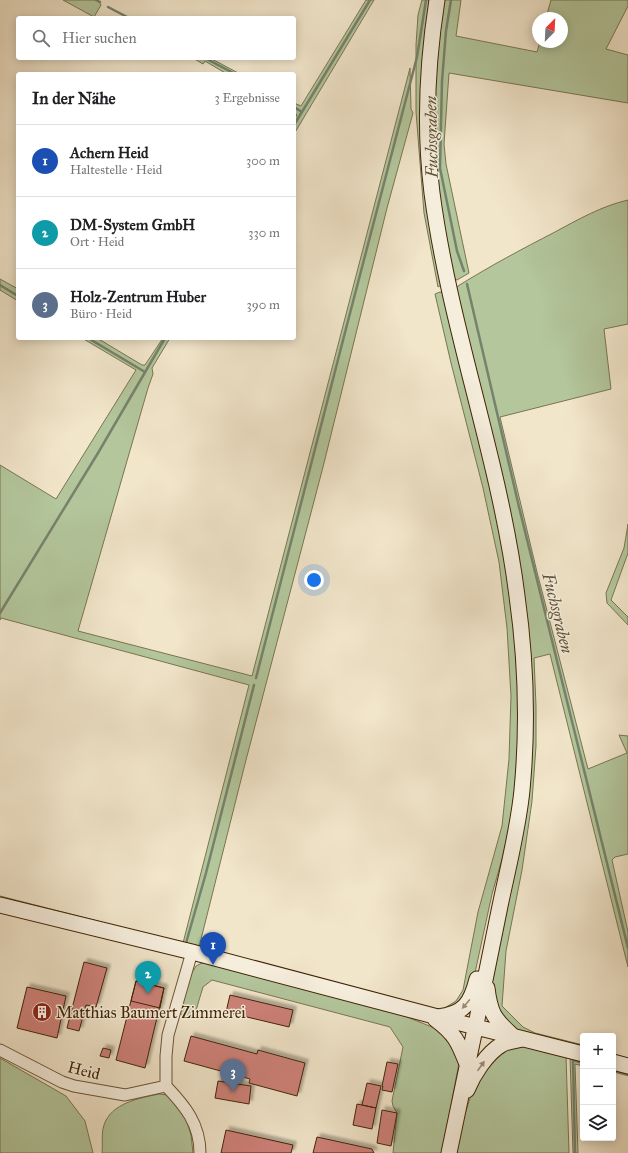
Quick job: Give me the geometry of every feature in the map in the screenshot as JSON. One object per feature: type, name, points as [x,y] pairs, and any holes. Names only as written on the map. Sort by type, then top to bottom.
[{"type":"main road","points":[[437,0],[428,77],[427,109],[429,165],[432,191],[449,285],[510,546],[521,633],[525,715],[522,790],[517,821],[486,980],[449,1153]]},
{"type":"main road","points":[[433,1016],[449,1016],[460,1011],[471,999],[496,898],[506,874]]},
{"type":"main road","points":[[0,905],[192,952],[580,1053]]},
{"type":"main road","points":[[486,980],[489,1003],[492,1012],[500,1024],[519,1037]]},
{"type":"main road","points":[[433,1016],[457,1040],[467,1064]]},
{"type":"main road","points":[[457,1113],[470,1083],[489,1055],[500,1045],[519,1037]]},
{"type":"main road","points":[[616,1063],[628,1066]]},
{"type":"street","points":[[192,952],[168,1035],[166,1086],[180,1100],[190,1115],[196,1129],[200,1153]]},
{"type":"street","name":"Heid","points":[[0,1050],[62,1082],[74,1086],[125,1095],[166,1086]]},
{"type":"green space","points":[[63,0],[98,0],[101,5],[95,16]]},
{"type":"green space","points":[[366,0],[374,0],[296,131],[296,104],[301,106]]},
{"type":"green space","points":[[422,0],[431,0],[425,52],[443,284],[438,287],[424,213],[416,112],[416,45],[418,15]]},
{"type":"green space","points":[[443,0],[461,0],[456,36],[537,52],[538,48],[568,48],[568,12],[548,12],[551,0],[628,0],[628,6],[606,49],[628,55],[628,103],[449,73],[444,144],[446,164],[469,273],[457,280],[451,278],[435,167],[434,71]]},
{"type":"green space","points":[[196,60],[214,60],[236,72],[224,72],[205,61],[203,64]]},
{"type":"green space","points":[[410,68],[411,109],[413,113],[387,208],[323,467],[246,760],[198,951],[0,900],[0,896],[183,943],[249,685],[1,618],[0,620],[0,465],[56,499],[136,370],[85,340],[100,340],[142,365],[145,365],[162,340],[169,340],[152,368],[153,374],[78,631],[252,676]]},
{"type":"green space","points":[[628,200],[628,324],[604,329],[611,389],[500,417],[537,572],[588,769],[627,753],[619,735],[628,736],[628,854],[615,857],[612,860],[628,932],[628,967],[550,654],[534,658],[536,746],[532,801],[522,870],[506,951],[502,1006],[523,1027],[535,1033],[580,1044],[580,1049],[519,1032],[495,1010],[492,983],[513,879],[527,634],[455,289],[518,251],[600,209]]},
{"type":"green space","points":[[0,279],[16,288],[16,300],[0,290]]},
{"type":"green space","points":[[440,292],[445,293],[491,482],[515,619],[519,699],[517,777],[510,826],[492,894],[473,982],[463,1004],[443,1009],[456,1001],[463,990],[478,912],[502,826],[509,759],[511,696],[507,628],[499,562],[483,488],[435,294]]},
{"type":"green space","points":[[628,524],[628,553],[611,600],[628,617],[628,625],[607,603],[606,593],[624,548]]},
{"type":"green space","points":[[202,963],[212,964],[402,1015],[446,1034],[459,1063],[442,1153],[393,1153],[397,1113],[392,1101],[403,1047],[390,1027],[212,980],[203,987],[194,1017],[189,1018],[181,1015],[180,1010],[188,979],[196,966]]},
{"type":"green space","points":[[518,1045],[566,1055],[569,1153],[456,1153],[463,1120],[474,1086],[492,1055]]},
{"type":"green space","points":[[570,1056],[580,1058],[580,1065],[575,1064],[578,1153],[573,1153]]},
{"type":"green space","points":[[0,1058],[66,1096],[85,1121],[93,1153],[0,1153]]},
{"type":"green space","points":[[159,1094],[168,1095],[174,1100],[186,1119],[191,1135],[193,1153],[102,1153],[103,1128],[113,1111],[127,1103],[143,1097]]},
{"type":"building","points":[[84,962],[107,968],[96,1007],[86,1005],[79,1031],[67,1028]]},
{"type":"building","points":[[136,981],[164,988],[145,1068],[116,1060]]},
{"type":"building","points":[[136,981],[164,988],[160,1008],[131,1001]]},
{"type":"building","name":"Matthias Baumert Zimmerei","points":[[27,987],[66,996],[57,1038],[17,1028]]},
{"type":"building","points":[[230,995],[293,1010],[289,1027],[226,1012]]},
{"type":"building","points":[[191,1036],[257,1054],[258,1050],[305,1063],[297,1096],[249,1083],[250,1079],[184,1061]]},
{"type":"building","points":[[103,1048],[111,1050],[109,1058],[100,1056]]},
{"type":"building","points":[[387,1062],[398,1064],[392,1092],[382,1090]]},
{"type":"building","points":[[218,1081],[251,1086],[249,1104],[215,1098]]},
{"type":"building","points":[[367,1083],[381,1086],[376,1108],[362,1105]]},
{"type":"building","points":[[357,1104],[376,1108],[372,1129],[353,1125]]},
{"type":"building","points":[[382,1110],[397,1113],[391,1146],[377,1143]]},
{"type":"building","points":[[226,1130],[293,1145],[291,1153],[221,1153]]},
{"type":"building","points":[[317,1137],[372,1149],[374,1153],[313,1153]]},
{"type":"waterway","points":[[96,0],[100,2]]},
{"type":"waterway","points":[[296,122],[370,0]]},
{"type":"waterway","points":[[256,678],[417,57],[426,0]]},
{"type":"waterway","name":"Fuchsgraben","points":[[451,0],[446,31],[442,81],[440,168],[457,251],[464,271]]},
{"type":"waterway","points":[[108,7],[125,16]]},
{"type":"waterway","points":[[209,60],[231,72]]},
{"type":"waterway","points":[[296,108],[302,112]]},
{"type":"waterway","name":"Fuchsgraben","points":[[467,284],[519,507],[628,948]]},
{"type":"waterway","points":[[0,285],[16,295]]},
{"type":"waterway","points":[[91,340],[145,372]]},
{"type":"waterway","points":[[0,613],[98,453],[164,340]]},
{"type":"waterway","points":[[186,943],[206,873],[254,685]]},
{"type":"waterway","points":[[575,1153],[573,1060],[580,1062]]},
{"type":"waterway","points":[[616,1072],[628,1075]]},
{"type":"place","name":"Achern Heid","points":[[213,965]]},
{"type":"place","name":"DM-System GmbH","points":[[148,994]]},
{"type":"place","name":"Matthias Baumert Zimmerei","points":[[42,1012]]},
{"type":"place","name":"Holz-Zentrum Huber","points":[[233,1092]]}]
